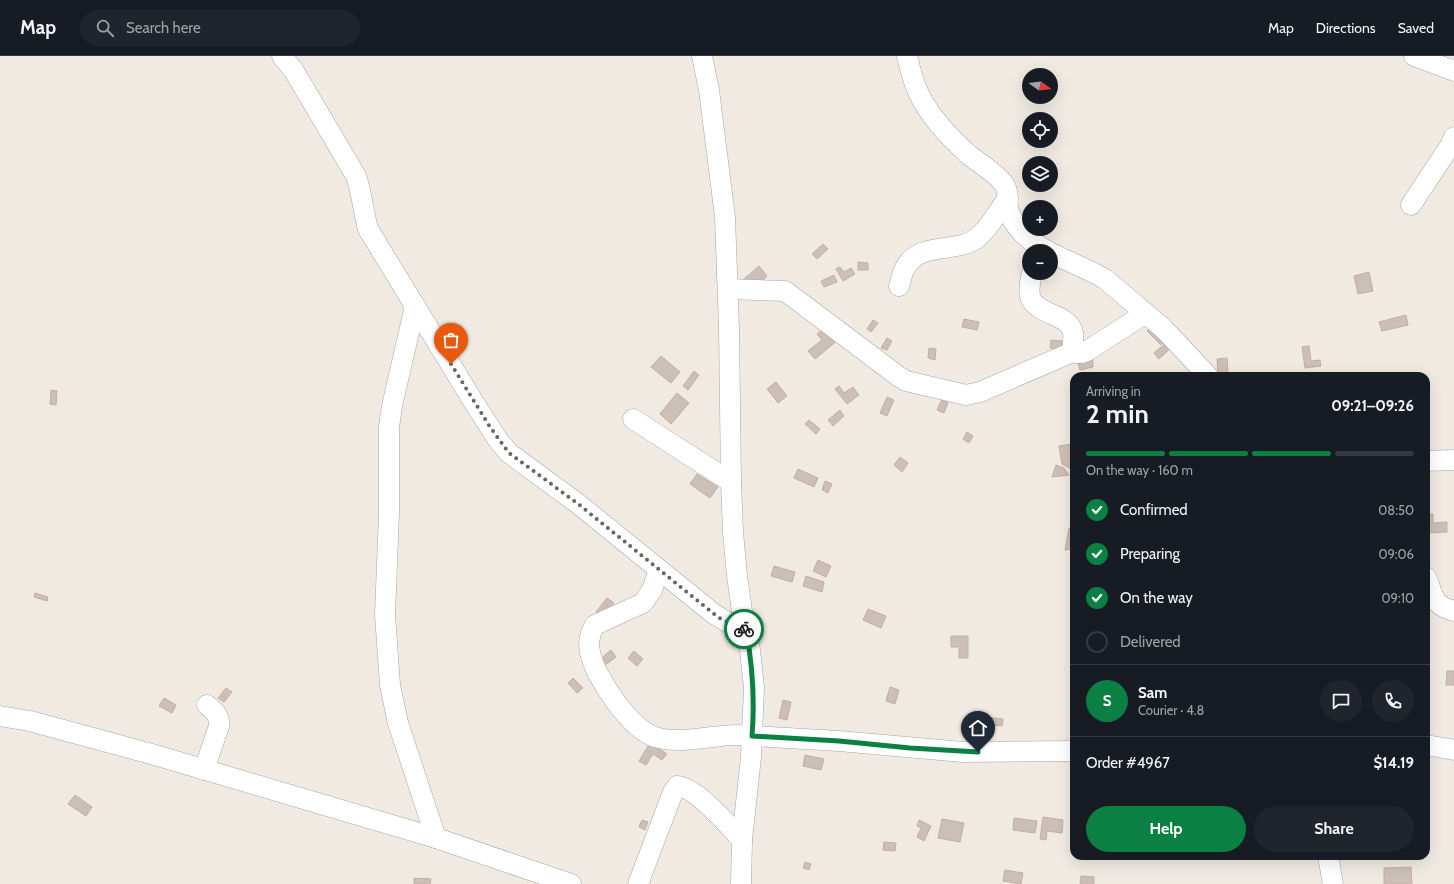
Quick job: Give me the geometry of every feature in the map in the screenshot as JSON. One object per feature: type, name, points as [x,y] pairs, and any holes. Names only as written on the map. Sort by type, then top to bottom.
[{"type":"street","points":[[702,56],[709,90],[725,217],[728,289],[731,482],[737,576],[752,670],[754,695],[751,758],[742,840],[740,884]]},
{"type":"street","points":[[907,56],[919,94],[928,109],[946,132],[968,154],[1003,182],[1007,190],[1009,210],[1013,220],[1022,232],[1037,244]]},
{"type":"street","points":[[1414,56],[1454,71]]},
{"type":"street","points":[[294,61],[351,166],[360,187],[360,199],[368,229],[498,440],[509,453],[577,503],[714,614],[729,623],[746,630]]},
{"type":"street","points":[[1411,205],[1450,146],[1454,137]]},
{"type":"street","points":[[899,286],[904,269],[916,256],[926,252],[959,246],[977,238],[986,229],[1008,198]]},
{"type":"street","points":[[1058,256],[1105,279],[1169,333],[1204,372]]},
{"type":"street","points":[[1031,280],[1029,294],[1032,300],[1043,310],[1070,325],[1073,331],[1074,351]]},
{"type":"street","points":[[728,289],[785,291],[906,381],[966,395],[980,392],[1074,351],[1082,353],[1087,351],[1146,314]]},
{"type":"street","points":[[415,306],[396,385],[389,426],[389,513],[385,615],[390,685],[398,724],[436,838]]},
{"type":"street","points":[[633,419],[731,482]]},
{"type":"street","points":[[1430,461],[1454,460]]},
{"type":"street","points":[[659,570],[652,590],[643,603],[595,626],[592,630],[589,642],[592,663],[608,690],[629,718],[642,730],[654,737],[669,740],[685,740],[724,735],[752,736],[839,741],[963,752],[1070,751]]},
{"type":"street","points":[[1430,586],[1437,603],[1444,608],[1454,611]]},
{"type":"street","points":[[204,770],[220,720],[217,713],[207,705]]},
{"type":"street","points":[[0,716],[30,722],[154,755],[436,838],[571,884]]},
{"type":"street","points":[[1430,746],[1454,750]]},
{"type":"street","points":[[638,884],[673,792],[678,786],[683,787],[707,803],[742,840]]},
{"type":"street","points":[[1329,860],[1333,884]]},
{"type":"building","points":[[823,244],[828,249],[817,259],[812,254]]},
{"type":"building","points":[[858,262],[868,263],[868,270],[858,270]]},
{"type":"building","points":[[759,266],[767,276],[753,289],[744,279]]},
{"type":"building","points":[[840,267],[844,272],[851,268],[855,274],[843,281],[836,269]]},
{"type":"building","points":[[1369,272],[1373,291],[1358,294],[1354,276]]},
{"type":"building","points":[[834,275],[837,282],[824,287],[821,281]]},
{"type":"building","points":[[1406,315],[1408,325],[1382,331],[1379,322]]},
{"type":"building","points":[[964,319],[979,322],[977,330],[962,327]]},
{"type":"building","points":[[873,320],[878,323],[871,332],[867,329]]},
{"type":"building","points":[[828,326],[839,339],[815,359],[808,351],[822,340],[817,334]]},
{"type":"building","points":[[1152,326],[1166,339],[1161,345],[1147,331]]},
{"type":"building","points":[[887,338],[892,341],[887,350],[881,348]]},
{"type":"building","points":[[1051,340],[1062,341],[1061,349],[1050,348]]},
{"type":"building","points":[[1168,341],[1173,346],[1159,359],[1154,353]]},
{"type":"building","points":[[1309,346],[1311,361],[1320,360],[1321,366],[1305,368],[1302,347]]},
{"type":"building","points":[[929,348],[936,349],[935,360],[928,358]]},
{"type":"building","points":[[661,356],[680,372],[671,383],[651,367]]},
{"type":"building","points":[[1227,358],[1228,372],[1218,372],[1217,359]]},
{"type":"building","points":[[1093,359],[1093,367],[1080,370],[1078,363]]},
{"type":"building","points":[[694,371],[699,375],[688,390],[683,386]]},
{"type":"building","points":[[776,382],[787,396],[778,403],[767,389]]},
{"type":"building","points":[[839,386],[844,393],[853,387],[859,395],[847,404],[835,389]]},
{"type":"building","points":[[51,390],[57,391],[56,405],[50,404]]},
{"type":"building","points":[[677,393],[689,403],[671,424],[660,414]]},
{"type":"building","points":[[887,397],[894,400],[887,416],[880,413]]},
{"type":"building","points":[[942,399],[948,403],[944,413],[937,410]]},
{"type":"building","points":[[840,410],[844,416],[833,426],[828,420]]},
{"type":"building","points":[[809,420],[820,429],[816,434],[805,424]]},
{"type":"building","points":[[967,432],[973,436],[969,443],[963,439]]},
{"type":"building","points":[[1070,444],[1070,468],[1062,464],[1059,446]]},
{"type":"building","points":[[900,457],[908,463],[902,472],[894,465]]},
{"type":"building","points":[[1056,465],[1064,468],[1069,475],[1052,477]]},
{"type":"building","points":[[798,469],[818,478],[814,487],[794,478]]},
{"type":"building","points":[[697,474],[718,487],[710,498],[690,484]]},
{"type":"building","points":[[825,481],[832,484],[828,493],[822,490]]},
{"type":"building","points":[[1430,514],[1433,514],[1433,523],[1447,522],[1447,532],[1430,533]]},
{"type":"building","points":[[1069,528],[1070,528],[1070,549],[1065,550]]},
{"type":"building","points":[[818,560],[831,566],[826,577],[813,571]]},
{"type":"building","points":[[774,566],[795,572],[792,582],[771,576]]},
{"type":"building","points":[[806,576],[824,582],[822,592],[803,586]]},
{"type":"building","points":[[35,593],[48,597],[47,601],[34,597]]},
{"type":"building","points":[[607,598],[614,603],[602,618],[596,612]]},
{"type":"building","points":[[868,609],[886,616],[881,628],[863,620]]},
{"type":"building","points":[[951,636],[968,636],[968,658],[959,658],[959,647],[951,647]]},
{"type":"building","points":[[611,650],[616,657],[601,668],[597,662]]},
{"type":"building","points":[[634,651],[643,659],[637,666],[628,658]]},
{"type":"building","points":[[1447,671],[1454,671],[1454,685],[1446,685]]},
{"type":"building","points":[[573,678],[583,688],[577,693],[568,683]]},
{"type":"building","points":[[890,687],[899,690],[895,704],[886,701]]},
{"type":"building","points":[[226,688],[232,692],[224,702],[218,698]]},
{"type":"building","points":[[164,698],[176,705],[172,713],[159,706]]},
{"type":"building","points":[[783,700],[791,702],[787,720],[779,718]]},
{"type":"building","points":[[985,717],[1003,719],[1002,726],[984,724]]},
{"type":"building","points":[[650,743],[667,754],[662,760],[653,754],[646,765],[639,761]]},
{"type":"building","points":[[805,755],[824,759],[821,770],[803,766]]},
{"type":"building","points":[[75,795],[92,807],[86,816],[68,804]]},
{"type":"building","points":[[1043,817],[1063,820],[1062,833],[1047,831],[1046,840],[1040,839]]},
{"type":"building","points":[[1014,818],[1037,821],[1035,833],[1013,830]]},
{"type":"building","points":[[942,819],[964,823],[960,842],[938,838]]},
{"type":"building","points":[[642,820],[648,822],[645,830],[639,827]]},
{"type":"building","points":[[919,820],[931,826],[924,841],[917,837],[921,828],[917,826]]},
{"type":"building","points":[[884,842],[896,843],[895,851],[883,850]]},
{"type":"building","points":[[805,862],[811,864],[809,870],[803,868]]},
{"type":"building","points":[[1411,867],[1412,884],[1384,884],[1384,868]]},
{"type":"building","points":[[1005,870],[1023,873],[1021,884],[1003,881]]},
{"type":"building","points":[[1081,876],[1094,877],[1094,884],[1080,884]]},
{"type":"building","points":[[414,878],[431,879],[430,884],[414,884]]},
{"type":"way so far","points":[[451,364],[498,440],[509,453],[577,503],[714,614],[721,619],[744,629]]},
{"type":"route","points":[[744,629],[746,630],[750,650],[754,688],[752,736],[978,752]]}]
